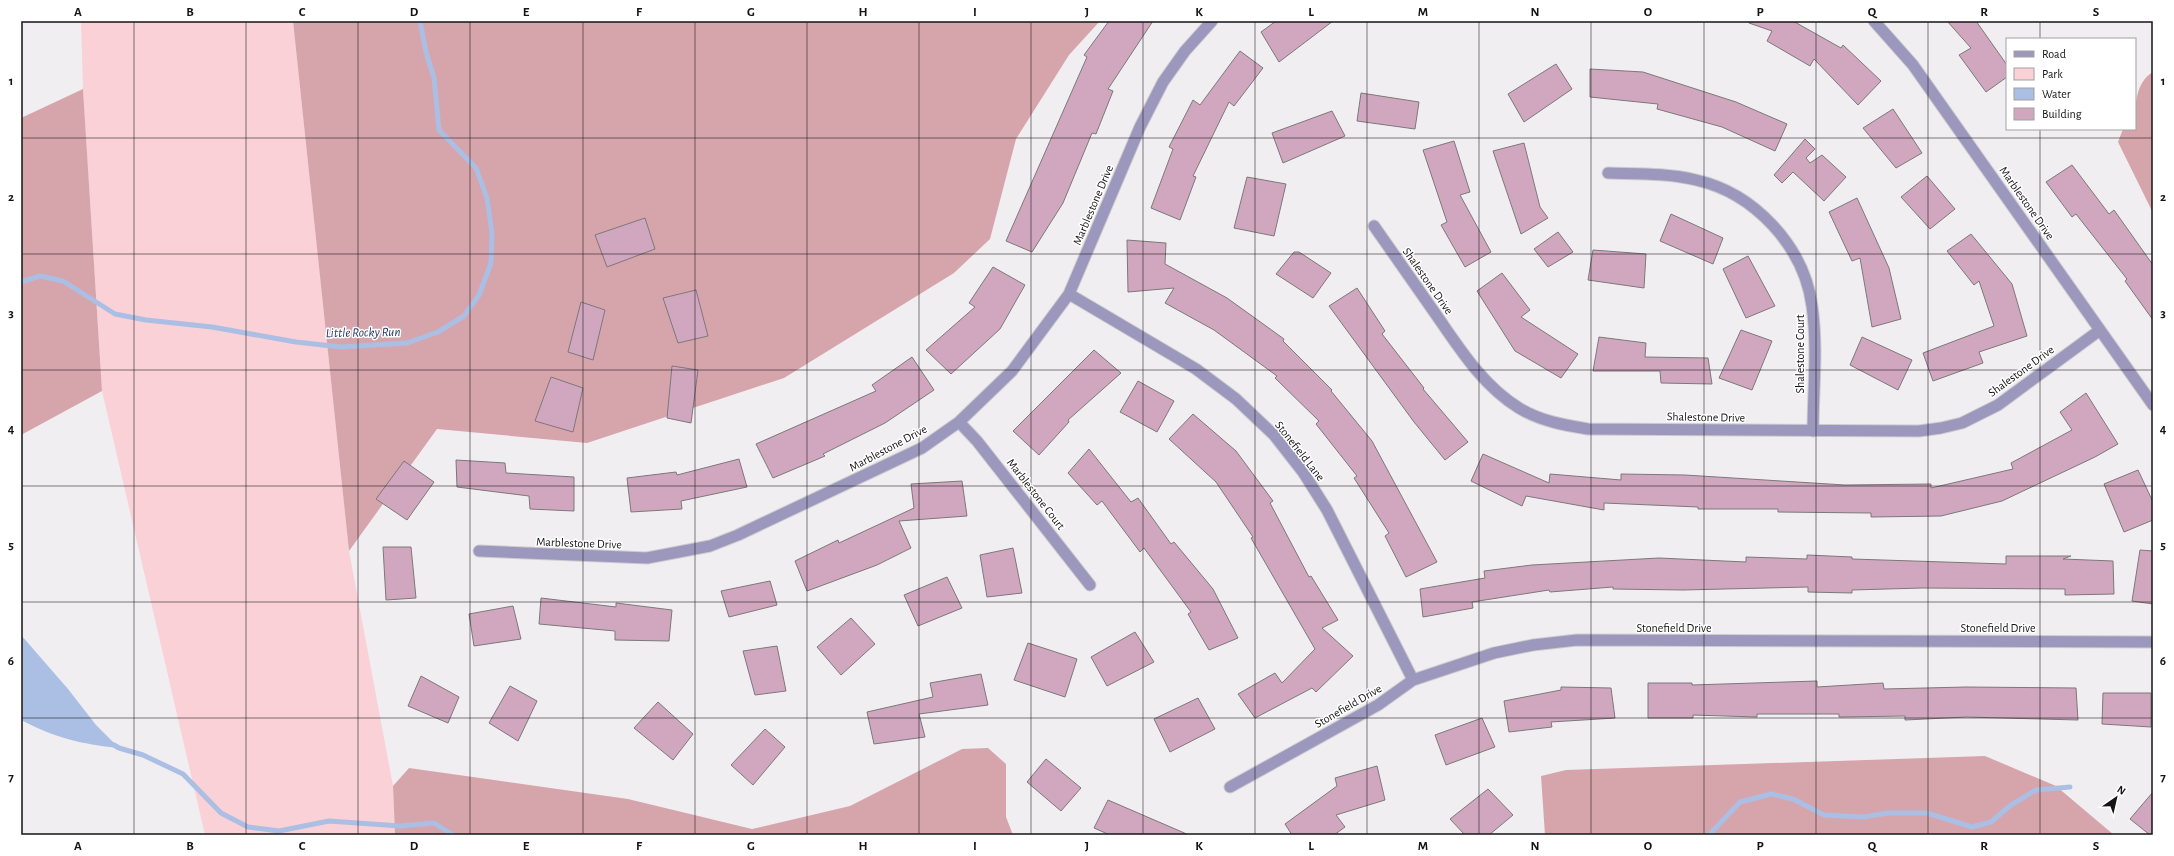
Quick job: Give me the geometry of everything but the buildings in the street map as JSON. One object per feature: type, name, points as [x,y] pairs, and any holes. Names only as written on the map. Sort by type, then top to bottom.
[{"type":"street","name":"Marblestone Drive","points":[[479,551],[647,558],[710,546],[738,535],[922,448],[959,422],[1012,371],[1069,294],[1140,127],[1163,82],[1186,50],[1212,21]]},
{"type":"street","name":"Marblestone Drive","points":[[1874,21],[1913,65],[2153,405]]},
{"type":"street","name":"Shalestone Court","points":[[1608,173],[1679,177],[1708,183],[1746,202],[1779,232],[1800,267],[1812,305],[1815,334],[1813,431]]},
{"type":"street","name":"Shalestone Drive","points":[[1374,226],[1454,341],[1484,379],[1496,391],[1521,409],[1546,421],[1588,429],[1919,431],[1941,428],[1962,422],[1998,405],[2100,330]]},
{"type":"street","name":"Stonefield Lane","points":[[1069,294],[1196,369],[1236,399],[1274,435],[1303,472],[1327,510],[1413,680]]},
{"type":"street","name":"Marblestone Court","points":[[959,422],[977,440],[1090,585]]},
{"type":"street","name":"Stonefield Drive","points":[[1230,787],[1378,705],[1413,680],[1494,653],[1533,645],[1577,640],[2153,642]]},
{"type":"green space","points":[[81,21],[293,21],[349,551],[393,786],[395,835],[205,835],[102,391],[83,89]]},
{"type":"shaded area","points":[[293,21],[1100,21],[1069,55],[1016,139],[990,239],[954,273],[784,378],[587,443],[437,429],[349,551]]},
{"type":"shaded area","points":[[2153,72],[2153,213],[2118,142],[2123,130],[2136,130],[2137,98],[2142,83]]},
{"type":"shaded area","points":[[83,89],[102,391],[21,435],[21,118]]},
{"type":"shaded area","points":[[988,748],[1006,764],[1006,817],[1013,835],[395,835],[393,786],[409,768],[628,799],[752,829],[850,806],[962,749]]},
{"type":"shaded area","points":[[1985,756],[2056,786],[2114,835],[1545,835],[1541,776],[1566,770]]},
{"type":"water","points":[[21,635],[68,689],[96,725],[119,748],[80,742],[57,736],[21,720]]},
{"type":"waterway","name":"Little Rocky Run","points":[[21,282],[40,276],[63,281],[115,314],[146,320],[212,327],[296,342],[341,347],[407,343],[438,332],[464,316],[479,295],[491,263],[492,233],[487,198],[476,168],[439,130],[434,78],[426,52],[420,21]]},
{"type":"waterway","points":[[114,745],[119,748],[143,755],[183,774],[221,813],[248,827],[279,831],[329,821],[400,826],[434,823],[453,835]]},
{"type":"waterway","points":[[1709,835],[1740,802],[1771,794],[1793,799],[1824,815],[1863,817],[1888,813],[1927,813],[1972,827],[1991,822],[2011,805],[2036,790],[2070,787]]}]
